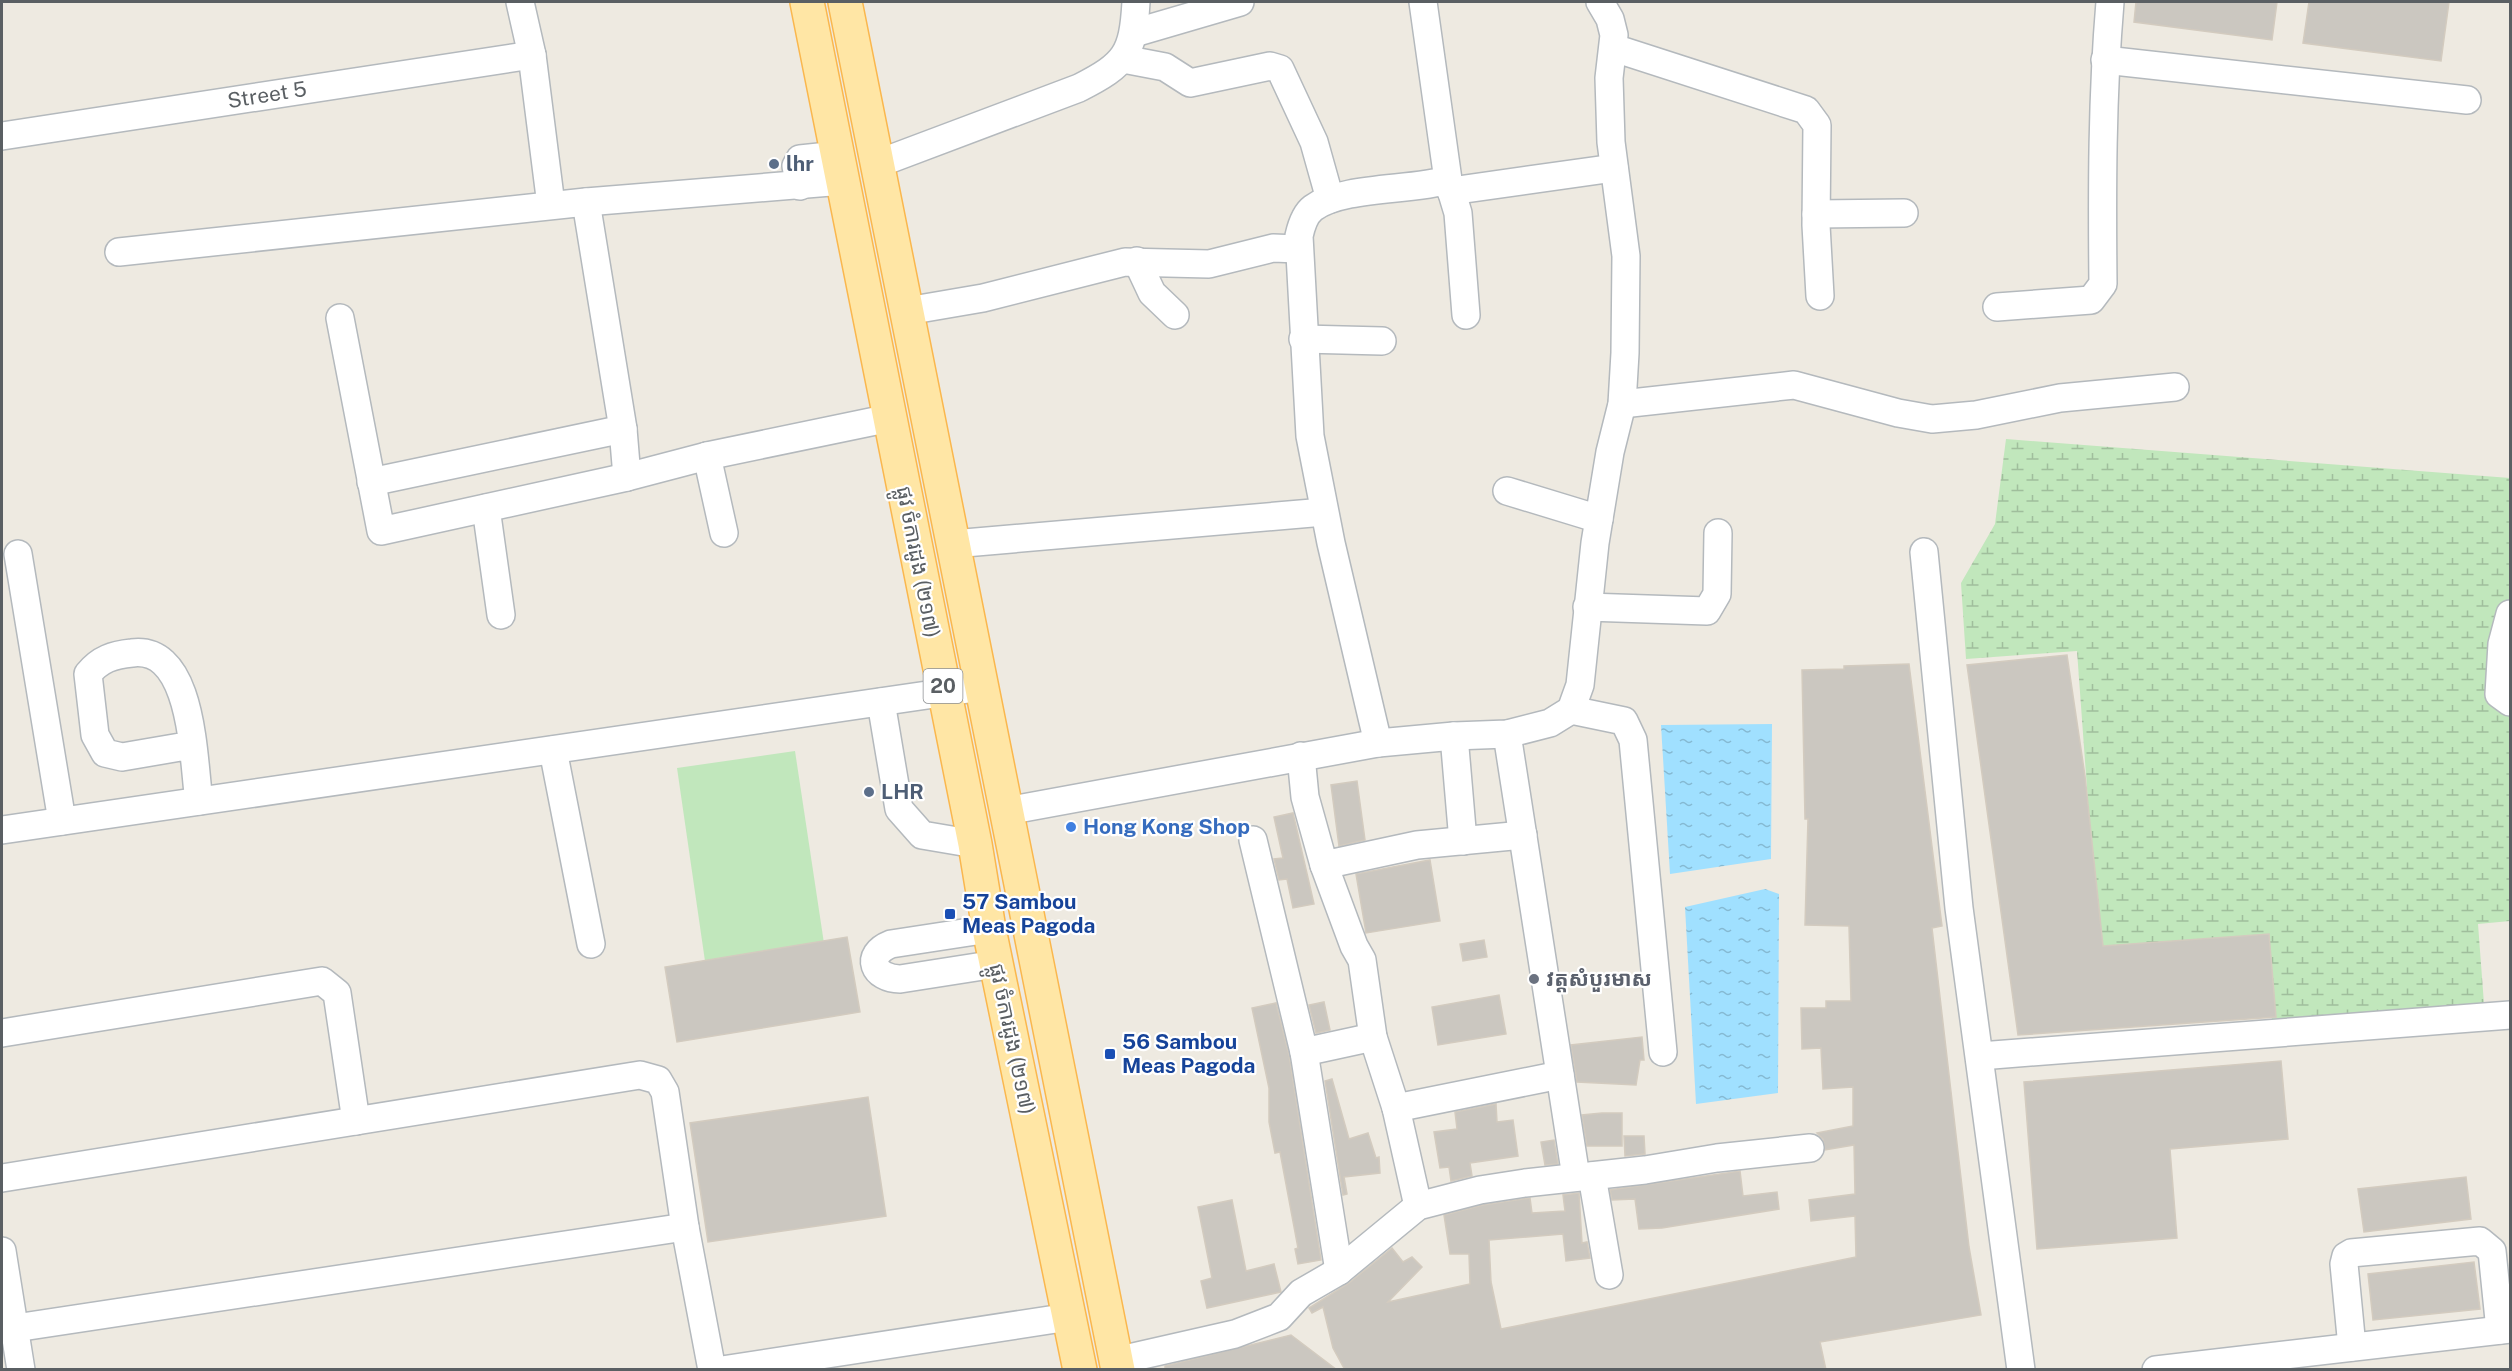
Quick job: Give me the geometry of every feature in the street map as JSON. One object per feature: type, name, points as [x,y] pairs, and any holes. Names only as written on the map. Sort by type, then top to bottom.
[{"type":"main road","name":"ផ្លូវ ចំការដូង (២១៧)","points":[[807,2],[975,844],[989,929],[1080,1370]]},
{"type":"main road","name":"ផ្លូវ ចំការដូង (២១៧)","points":[[845,2],[1117,1365]]},
{"type":"street","points":[[520,2],[532,55],[551,206]]},
{"type":"street","points":[[877,164],[1079,88],[1110,72],[1123,59],[1134,33],[1136,2]]},
{"type":"street","points":[[1134,33],[1240,2]]},
{"type":"street","points":[[1423,2],[1450,185],[1458,213],[1466,315]]},
{"type":"street","points":[[1006,811],[1378,742],[1507,734],[1550,723],[1571,710],[1580,685],[1587,607],[1599,519],[1622,404],[1626,256],[1614,168],[1609,78],[1614,48],[1610,19],[1600,2]]},
{"type":"street","points":[[1997,307],[2091,300],[2103,284],[2102,159],[2105,60],[2110,2]]},
{"type":"street","points":[[1614,48],[1806,110],[1817,125],[1816,214],[1820,296]]},
{"type":"street","name":"Street 5","points":[[2,136],[532,55]]},
{"type":"street","points":[[1123,59],[1165,67],[1190,83],[1270,66],[1280,69],[1314,142],[1330,199]]},
{"type":"street","points":[[2105,60],[2467,100]]},
{"type":"street","points":[[119,252],[586,201],[800,186],[796,166],[800,159],[840,168]]},
{"type":"street","points":[[1378,742],[1324,512],[1310,436],[1298,249],[1302,224],[1311,209],[1330,199],[1614,168]]},
{"type":"street","points":[[586,201],[623,429],[627,477]]},
{"type":"street","points":[[1816,214],[1904,213]]},
{"type":"street","points":[[907,310],[983,298],[1105,266],[1137,261],[1209,264],[1273,248],[1298,249]]},
{"type":"street","points":[[1137,261],[1152,293],[1175,315]]},
{"type":"street","points":[[340,318],[381,531],[627,477],[707,456],[890,418]]},
{"type":"street","points":[[1303,339],[1382,341]]},
{"type":"street","points":[[1622,404],[1794,385],[1851,398],[1898,413],[1932,419],[1976,415],[2060,398],[2175,387]]},
{"type":"street","points":[[371,482],[623,429]]},
{"type":"street","points":[[707,456],[724,532]]},
{"type":"street","points":[[1507,491],[1599,519]]},
{"type":"street","points":[[486,508],[501,615]]},
{"type":"street","points":[[953,544],[1324,512]]},
{"type":"street","points":[[1587,607],[1707,611],[1717,594],[1718,533]]},
{"type":"street","points":[[1924,552],[1958,896],[2021,1370]]},
{"type":"street","points":[[18,554],[62,821]]},
{"type":"street","points":[[2511,614],[2502,644],[2499,694],[2511,702]]},
{"type":"street","points":[[192,745],[122,757],[105,753],[95,735],[88,674],[98,661],[119,654],[142,651],[160,658],[184,697],[189,711],[199,801]]},
{"type":"street","points":[[2,830],[982,687]]},
{"type":"street","points":[[881,702],[899,809],[922,835],[975,844]]},
{"type":"street","points":[[1571,710],[1624,721],[1633,740],[1663,1052]]},
{"type":"street","points":[[1507,734],[1560,1075],[1609,1275]]},
{"type":"street","points":[[1454,736],[1463,841]]},
{"type":"street","points":[[553,750],[591,944]]},
{"type":"street","points":[[1300,756],[1305,797],[1324,866],[1354,946],[1362,960],[1373,1037],[1396,1108],[1418,1206]]},
{"type":"street","points":[[1324,866],[1417,845],[1523,835]]},
{"type":"street","points":[[1253,840],[1304,1052],[1339,1271]]},
{"type":"street","points":[[989,929],[891,944],[880,948],[875,955],[874,964],[880,974],[889,980],[996,964]]},
{"type":"street","points":[[2,1033],[322,981],[337,993],[356,1121]]},
{"type":"street","points":[[1980,1056],[2511,1015]]},
{"type":"street","points":[[1304,1052],[1373,1037]]},
{"type":"street","points":[[2,1178],[640,1075],[657,1080],[665,1092],[685,1227],[712,1370]]},
{"type":"street","points":[[1396,1108],[1560,1075]]},
{"type":"street","points":[[1117,1365],[1235,1334],[1279,1317],[1300,1293],[1339,1271],[1418,1206],[1480,1190],[1810,1148]]},
{"type":"street","points":[[8,1329],[685,1227]]},
{"type":"street","points":[[2156,1370],[2352,1347],[2505,1329],[2492,1251],[2487,1244],[2480,1241],[2351,1253],[2346,1256],[2344,1264],[2352,1347]]},
{"type":"street","points":[[2,1251],[8,1329],[21,1370]]},
{"type":"street","points":[[722,1370],[1069,1317]]},
{"type":"green space","points":[[2006,439],[2510,478],[2510,921],[2478,924],[2484,1004],[2272,1019],[2266,941],[2099,953],[2077,651],[1966,659],[1961,583],[1995,524]]},
{"type":"green space","points":[[795,751],[825,950],[706,968],[677,768]]},
{"type":"water","points":[[1772,724],[1771,859],[1670,874],[1661,725]]},
{"type":"water","points":[[1765,889],[1779,894],[1778,1093],[1696,1104],[1685,907]]},
{"type":"building","points":[[2136,2],[2277,2],[2272,40],[2134,22]]},
{"type":"building","points":[[2309,2],[2449,2],[2441,61],[2303,43]]},
{"type":"building","points":[[2067,655],[2085,776],[2103,946],[2269,934],[2276,1017],[2018,1035],[1967,665]]},
{"type":"building","points":[[1909,664],[1942,926],[1932,928],[1969,1247],[1981,1315],[1820,1342],[1826,1370],[1345,1370],[1333,1348],[1323,1307],[1312,1313],[1309,1308],[1349,1283],[1392,1248],[1403,1262],[1412,1257],[1422,1267],[1388,1302],[1470,1284],[1469,1254],[1450,1254],[1444,1215],[1483,1205],[1530,1198],[1532,1213],[1565,1211],[1563,1195],[1579,1193],[1582,1243],[1587,1242],[1590,1258],[1566,1261],[1563,1234],[1489,1240],[1491,1282],[1501,1329],[1856,1257],[1855,1216],[1811,1221],[1809,1200],[1855,1194],[1854,1145],[1825,1150],[1823,1139],[1817,1133],[1853,1126],[1853,1087],[1823,1089],[1821,1048],[1802,1049],[1801,1008],[1826,1008],[1826,1001],[1851,1001],[1849,926],[1805,925],[1808,819],[1805,819],[1802,670]]},
{"type":"building","points":[[1357,781],[1365,840],[1339,846],[1331,785]]},
{"type":"building","points":[[1293,813],[1314,904],[1293,908],[1287,879],[1279,880],[1274,859],[1283,858],[1274,817]]},
{"type":"building","points":[[1430,860],[1440,921],[1366,933],[1356,874]]},
{"type":"building","points":[[847,937],[860,1012],[677,1042],[665,967]]},
{"type":"building","points":[[1484,940],[1487,957],[1463,961],[1460,944]]},
{"type":"building","points":[[1499,995],[1506,1034],[1438,1045],[1432,1007]]},
{"type":"building","points":[[1324,1002],[1330,1030],[1316,1033],[1309,1005]]},
{"type":"building","points":[[1276,1003],[1289,1055],[1321,1260],[1298,1264],[1295,1249],[1298,1248],[1280,1152],[1275,1153],[1269,1122],[1269,1088],[1252,1008]]},
{"type":"building","points":[[1642,1037],[1644,1060],[1640,1060],[1636,1085],[1577,1082],[1571,1045]]},
{"type":"building","points":[[2281,1061],[2288,1139],[2170,1149],[2177,1238],[2037,1249],[2024,1082]]},
{"type":"building","points":[[1332,1079],[1349,1139],[1368,1133],[1376,1158],[1379,1157],[1380,1173],[1344,1177],[1347,1194],[1343,1195],[1325,1081]]},
{"type":"building","points":[[868,1097],[886,1216],[708,1242],[690,1123]]},
{"type":"building","points":[[1496,1104],[1497,1122],[1513,1120],[1518,1156],[1470,1163],[1472,1176],[1451,1181],[1449,1167],[1440,1168],[1434,1132],[1457,1129],[1455,1112]]},
{"type":"building","points":[[1622,1113],[1622,1146],[1587,1146],[1582,1115]]},
{"type":"building","points":[[1624,1136],[1644,1136],[1645,1154],[1625,1156]]},
{"type":"building","points":[[1554,1140],[1558,1164],[1545,1165],[1541,1142]]},
{"type":"building","points":[[1740,1171],[1743,1196],[1777,1192],[1779,1209],[1662,1228],[1639,1229],[1635,1199],[1612,1200],[1610,1190]]},
{"type":"building","points":[[2466,1177],[2471,1219],[2364,1232],[2358,1189]]},
{"type":"building","points":[[1232,1200],[1246,1271],[1274,1264],[1281,1292],[1207,1308],[1201,1281],[1212,1278],[1198,1207]]},
{"type":"building","points":[[2474,1262],[2480,1309],[2373,1320],[2368,1274]]},
{"type":"building","points":[[1291,1335],[1337,1370],[1165,1370],[1165,1366]]},
{"type":"place","name":"lhr","points":[[774,164]]},
{"type":"place","name":"LHR","points":[[869,792]]},
{"type":"place","name":"Hong Kong Shop","points":[[1071,827]]},
{"type":"place","name":"57 Sambou Meas Pagoda","points":[[950,914]]},
{"type":"place","name":"វត្តសំបួរមាស","points":[[1534,979]]},
{"type":"place","name":"56 Sambou Meas Pagoda","points":[[1110,1054]]}]
